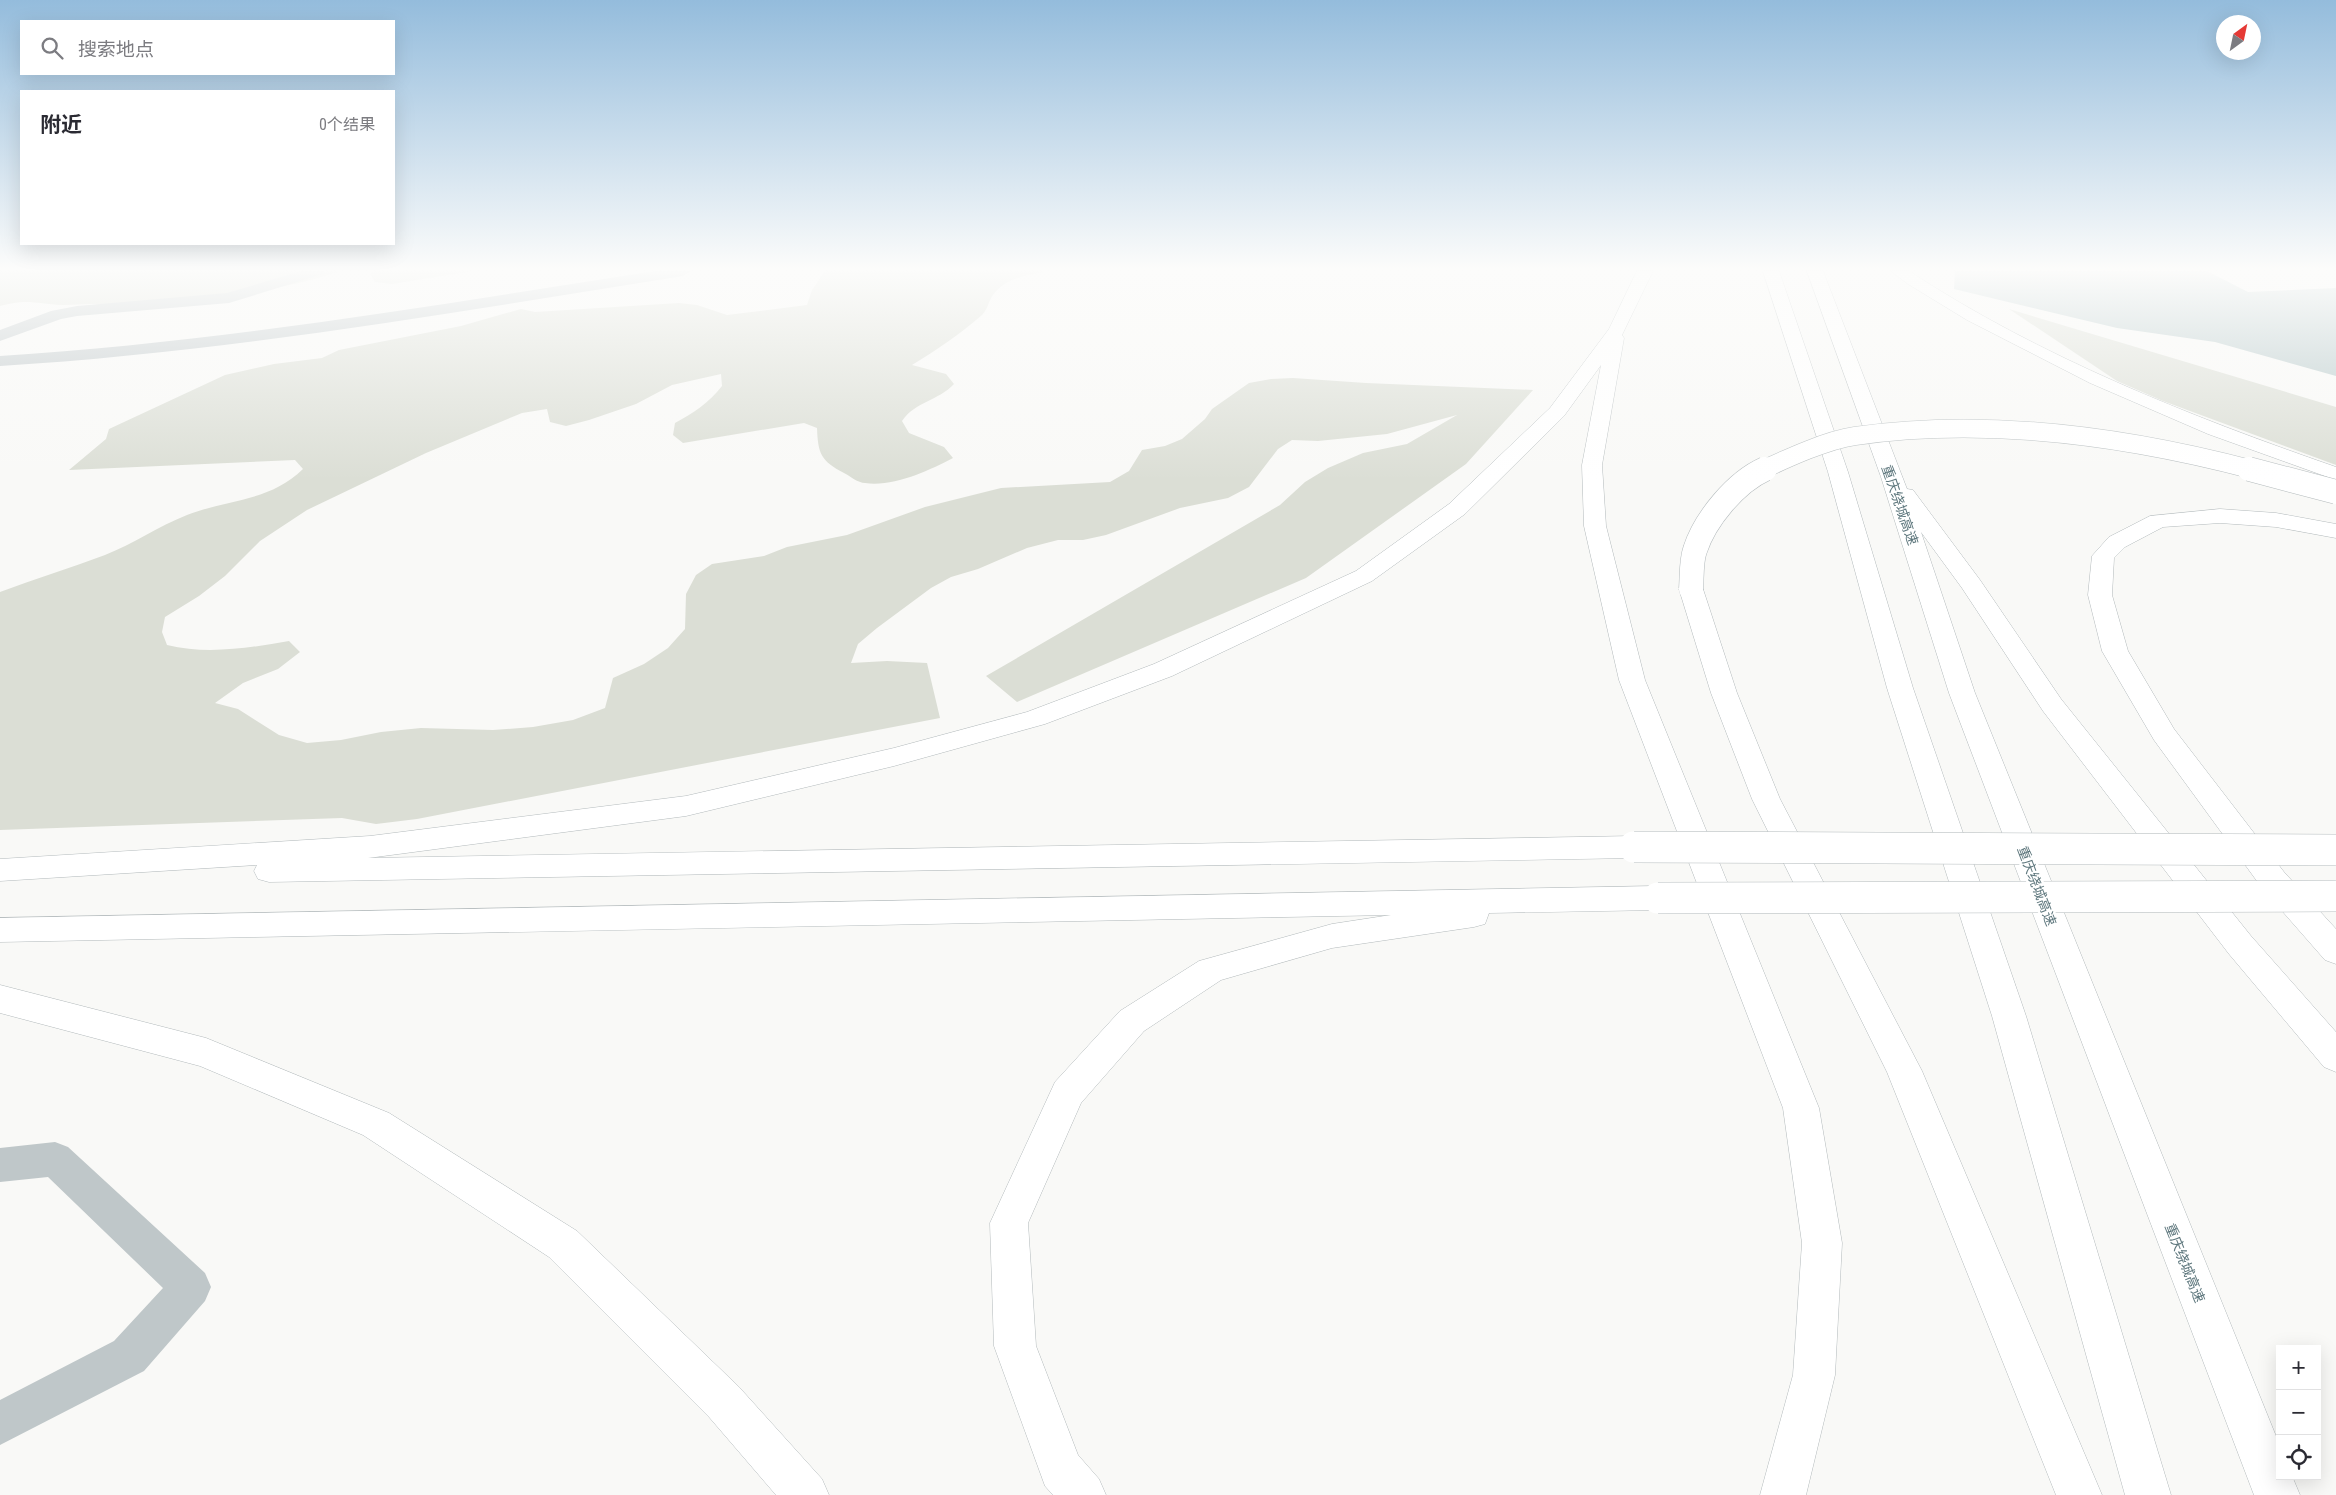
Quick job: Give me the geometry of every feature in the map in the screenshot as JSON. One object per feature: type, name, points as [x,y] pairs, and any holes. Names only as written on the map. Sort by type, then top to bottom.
[{"type":"highway","points":[[0,870],[370,847],[686,806],[894,758],[1036,718],[1164,670],[1364,576],[1457,509],[1557,412],[1609,341]]},
{"type":"highway","points":[[1615,341],[1592,466],[1595,526],[1632,680],[1801,1108],[1822,1243],[1814,1375],[1782,1495]]},
{"type":"highway","points":[[1794,341],[1838,472],[1900,688],[2009,1016],[2148,1495]]},
{"type":"highway","name":"重庆绕城高速","points":[[1841,341],[1892,478],[1962,693],[2277,1495]]},
{"type":"highway","points":[[2020,341],[2064,364],[2250,445],[2336,474]]},
{"type":"highway","points":[[2079,1495],[1904,1071],[1766,799],[1724,693],[1690,590],[1694,551],[1711,514],[1754,474],[1796,455],[1852,436],[1996,428],[2076,435],[2152,448],[2245,468],[2336,492]]},
{"type":"highway","points":[[1892,478],[1972,585],[2052,705],[2240,945],[2336,1057]]},
{"type":"highway","points":[[2336,532],[2276,520],[2220,516],[2158,521],[2117,542],[2103,556],[2100,595],[2115,651],[2164,734],[2273,880],[2336,951]]},
{"type":"highway","points":[[0,876],[1634,847],[2336,850]]},
{"type":"highway","points":[[0,930],[1590,898],[2336,896]]},
{"type":"highway","points":[[1083,1495],[1062,1470],[1015,1346],[1009,1223],[1068,1093],[1132,1021],[1211,970],[1332,936],[1590,898]]},
{"type":"highway","points":[[0,999],[206,1052],[376,1124],[563,1244],[724,1402],[806,1495]]},
{"type":"street","points":[[0,361],[170,349],[232,341]]},
{"type":"street","points":[[0,1165],[55,1159],[191,1287],[129,1356],[0,1424]]},
{"type":"shaded area","points":[[386,341],[950,341],[912,365],[946,374],[954,384],[948,390],[914,409],[902,421],[909,433],[944,447],[953,458],[911,477],[876,484],[860,482],[830,465],[822,456],[818,444],[817,428],[804,423],[683,443],[673,435],[675,423],[712,398],[722,386],[721,374],[672,385],[636,404],[566,426],[550,422],[547,409],[522,413],[426,453],[307,510],[260,541],[225,576],[199,596],[165,617],[162,632],[167,645],[182,648],[213,650],[243,648],[289,641],[300,652],[278,669],[243,683],[215,703],[238,709],[279,735],[307,743],[421,728],[493,730],[533,727],[573,720],[605,708],[613,678],[644,664],[668,648],[685,629],[686,594],[696,575],[712,564],[764,556],[787,547],[847,535],[925,507],[1001,488],[1110,482],[1129,471],[1142,450],[1165,446],[1182,439],[1205,419],[1212,409],[1249,383],[1293,378],[1533,390],[1466,464],[1306,578],[1017,702],[986,676],[1280,505],[1305,482],[1328,468],[1363,453],[1407,444],[1457,415],[1387,434],[1318,441],[1292,440],[1278,449],[1249,487],[1228,498],[1180,508],[1106,535],[1083,540],[1058,540],[1027,548],[978,569],[951,577],[931,588],[858,644],[851,663],[887,661],[927,663],[940,718],[417,819],[376,824],[342,818],[0,830],[0,592],[105,555],[187,515],[262,494],[290,480],[303,469],[295,460],[69,470],[106,439],[109,429],[225,375],[274,364],[322,358],[339,350]]},
{"type":"shaded area","points":[[2057,341],[2115,341],[2336,407],[2336,465],[2163,401],[2117,381]]},
{"type":"shaded area","points":[[2206,341],[2336,341],[2336,376]]}]
